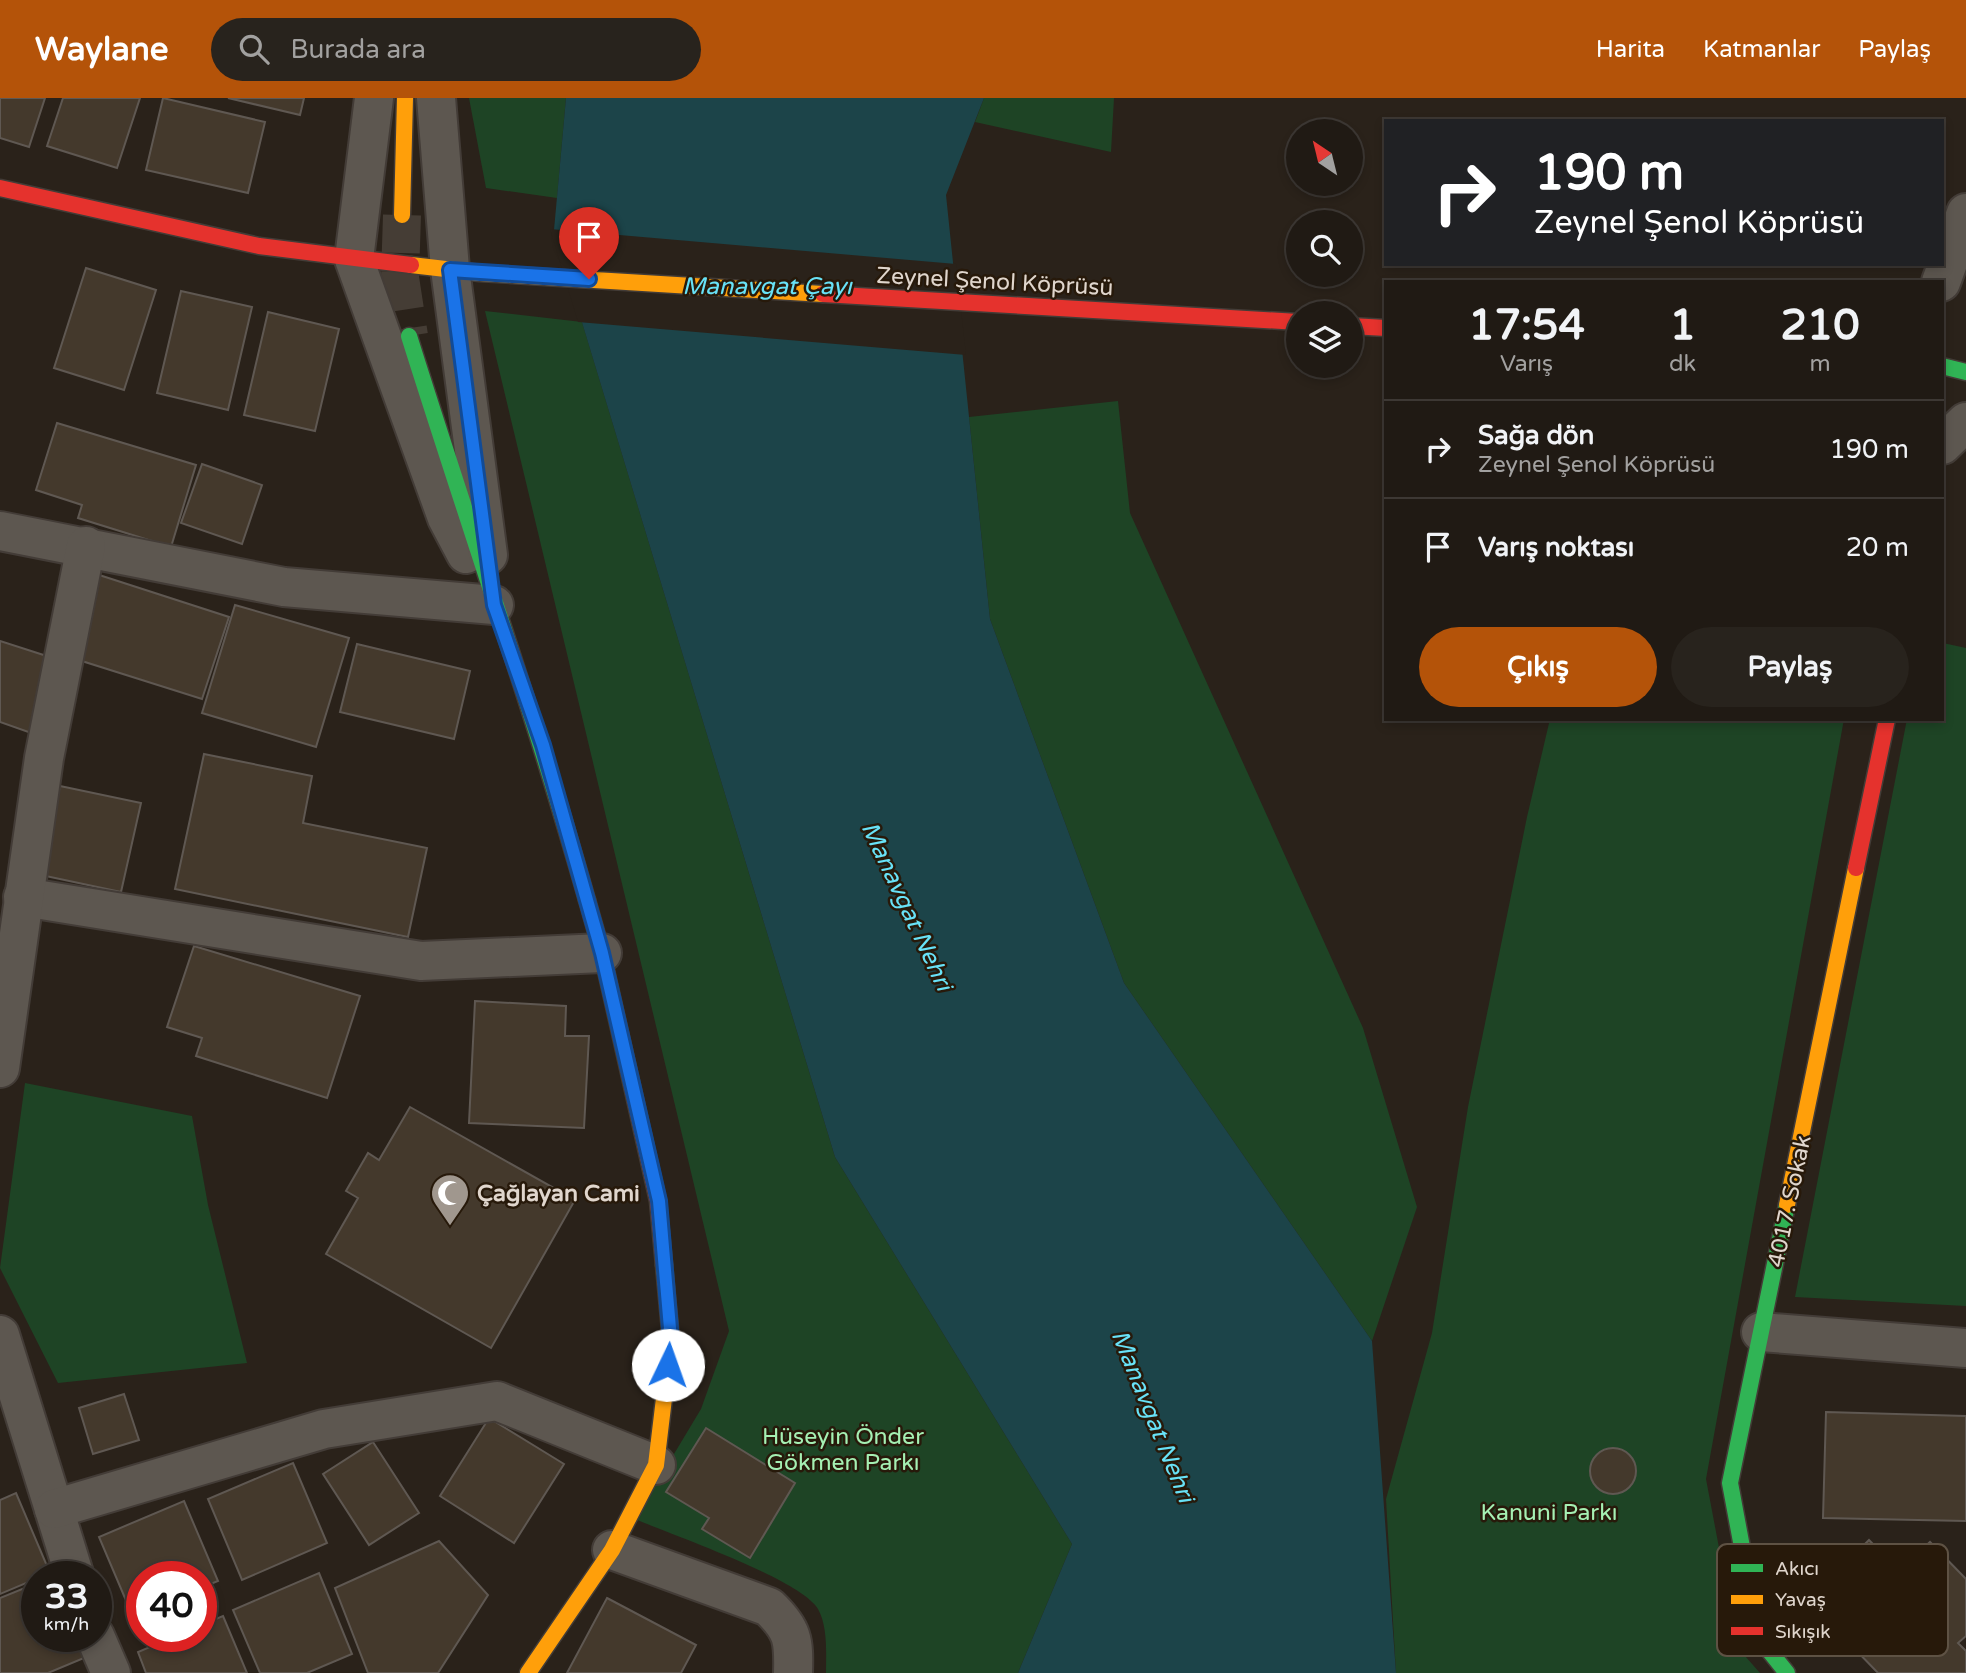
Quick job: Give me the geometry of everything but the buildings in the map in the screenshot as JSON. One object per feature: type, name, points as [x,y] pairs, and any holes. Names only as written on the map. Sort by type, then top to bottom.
[{"type":"street","points":[[374,98],[354,258],[447,518],[494,605]]},
{"type":"street","points":[[401,215],[405,98]]},
{"type":"street","points":[[436,98],[465,271],[494,605]]},
{"type":"street","name":"Zeynel Şenol Köprüsü","points":[[0,188],[259,246],[465,271],[1286,321]]},
{"type":"street","points":[[1942,280],[1966,213]]},
{"type":"street","points":[[1363,327],[1384,328]]},
{"type":"street","points":[[409,336],[494,605],[543,745],[602,953],[659,1201],[671,1340],[656,1465],[612,1549],[528,1673]]},
{"type":"street","points":[[1944,443],[1966,422]]},
{"type":"street","points":[[0,531],[284,587],[494,605]]},
{"type":"street","points":[[0,1068],[44,758],[86,546]]},
{"type":"street","name":"4017. Sokak","points":[[1741,1544],[1730,1483],[1887,721]]},
{"type":"street","points":[[23,897],[422,961],[602,953]]},
{"type":"street","points":[[1761,1332],[1966,1348]]},
{"type":"street","points":[[0,1335],[70,1561]]},
{"type":"street","points":[[54,1509],[324,1429],[497,1401],[656,1465]]},
{"type":"street","points":[[612,1549],[769,1607],[788,1626],[794,1647],[793,1673]]},
{"type":"street","points":[[102,1652],[111,1673]]},
{"type":"street","name":"4017. Sokak","points":[[1773,1656],[1787,1673]]},
{"type":"green space","points":[[469,98],[566,98],[557,198],[486,188]]},
{"type":"green space","points":[[984,98],[1114,98],[1111,152],[975,122]]},
{"type":"green space","name":"Hüseyin Önder Gökmen Parkı","points":[[485,311],[582,322],[835,1157],[1072,1544],[1018,1673],[826,1673],[826,1640],[821,1616],[806,1597],[762,1572],[635,1519],[701,1409],[729,1331]]},
{"type":"green space","points":[[1118,401],[1130,513],[1363,1028],[1417,1207],[1372,1341],[1124,983],[990,619],[969,417]]},
{"type":"green space","points":[[1944,643],[1966,648],[1966,1306],[1795,1297],[1907,721],[1944,721]]},
{"type":"green space","name":"Kanuni Parkı","points":[[1550,721],[1844,721],[1706,1479],[1718,1544],[1717,1656],[1745,1656],[1760,1673],[1396,1673],[1386,1499],[1432,1333],[1468,1107],[1527,817]]},
{"type":"green space","points":[[25,1083],[192,1116],[208,1205],[247,1363],[58,1383],[0,1268]]},
{"type":"water","name":"Manavgat Çayı","points":[[566,98],[984,98],[946,195],[990,619],[1124,983],[1372,1341],[1396,1673],[1018,1673],[1072,1544],[835,1157],[554,230]]},
{"type":"pier","points":[[550,229],[956,264],[966,355],[578,322]]},
{"type":"tunnel","points":[[402,215],[400,278],[409,336]]},
{"type":"traffic: fast","points":[[409,336],[523,688],[587,900]]},
{"type":"traffic: fast","points":[[1944,366],[1966,372]]},
{"type":"traffic: fast","points":[[1741,1544],[1730,1483],[1787,1205]]},
{"type":"traffic: fast","points":[[1773,1656],[1787,1673]]},
{"type":"traffic: slow","points":[[402,215],[405,98]]},
{"type":"traffic: slow","points":[[411,265],[480,273],[823,294]]},
{"type":"traffic: slow","points":[[1787,1205],[1856,868]]},
{"type":"traffic: slow","points":[[528,1673],[612,1550],[656,1465],[671,1340],[664,1265]]},
{"type":"traffic: jam","points":[[0,188],[259,246],[411,265]]},
{"type":"traffic: jam","points":[[823,294],[1286,321]]},
{"type":"traffic: jam","points":[[1363,327],[1384,328]]},
{"type":"traffic: jam","points":[[1856,868],[1887,721]]},
{"type":"traffic: jam","points":[[587,900],[602,953],[658,1201],[664,1265]]},
{"type":"place","name":"Çağlayan Cami","points":[[450,1227]]},
{"type":"route","points":[[589,279],[450,270],[494,605],[543,745],[602,953],[659,1201],[671,1340],[668,1365]]},
{"type":"water label","name":"Manavgat Nehri","points":[[907,906]]},
{"type":"water label","name":"Manavgat Nehri","points":[[1153,1416]]}]
